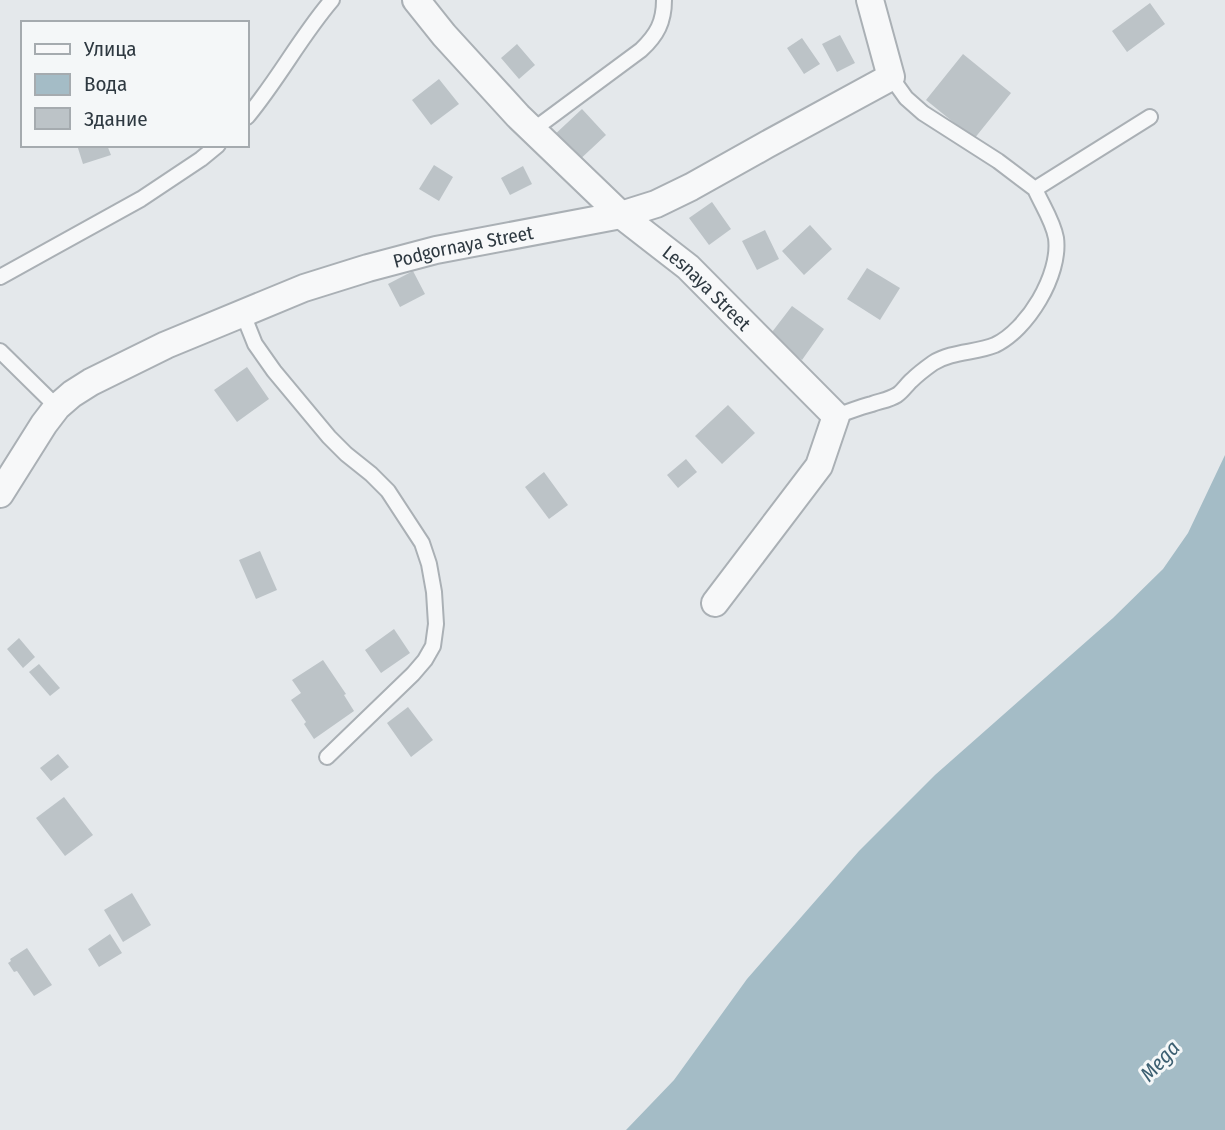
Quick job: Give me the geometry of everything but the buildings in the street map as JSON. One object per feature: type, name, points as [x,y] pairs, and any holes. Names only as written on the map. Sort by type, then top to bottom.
[{"type":"street","name":"Lesnaya Street","points":[[416,0],[475,70],[533,130],[621,215],[688,267],[836,416]]},
{"type":"street","points":[[870,0],[891,77]]},
{"type":"street","name":"Podgornaya Street","points":[[0,494],[57,407],[91,382],[166,345],[304,288],[368,268],[436,250],[621,215],[656,204],[891,77]]},
{"type":"street","points":[[715,603],[819,466],[836,416]]},
{"type":"lane","points":[[248,116],[267,94],[318,16],[332,0]]},
{"type":"lane","points":[[533,130],[653,39],[661,25],[664,0]]},
{"type":"lane","points":[[836,416],[898,394],[934,362],[1006,340],[1022,324],[1039,300],[1055,261],[1056,241],[1053,227],[1035,189],[980,149],[923,113],[906,98],[891,77]]},
{"type":"lane","points":[[1035,189],[1150,117]]},
{"type":"lane","points":[[0,277],[141,199],[216,147]]},
{"type":"lane","points":[[243,314],[255,344],[274,371],[329,437],[388,491],[422,543],[429,565],[436,624],[433,646],[413,674],[327,757]]},
{"type":"lane","points":[[0,351],[57,407]]},
{"type":"water","name":"Mega","points":[[1225,455],[1225,1130],[626,1130],[674,1080],[747,979],[859,851],[935,775],[1113,618],[1163,569],[1188,533]]}]
